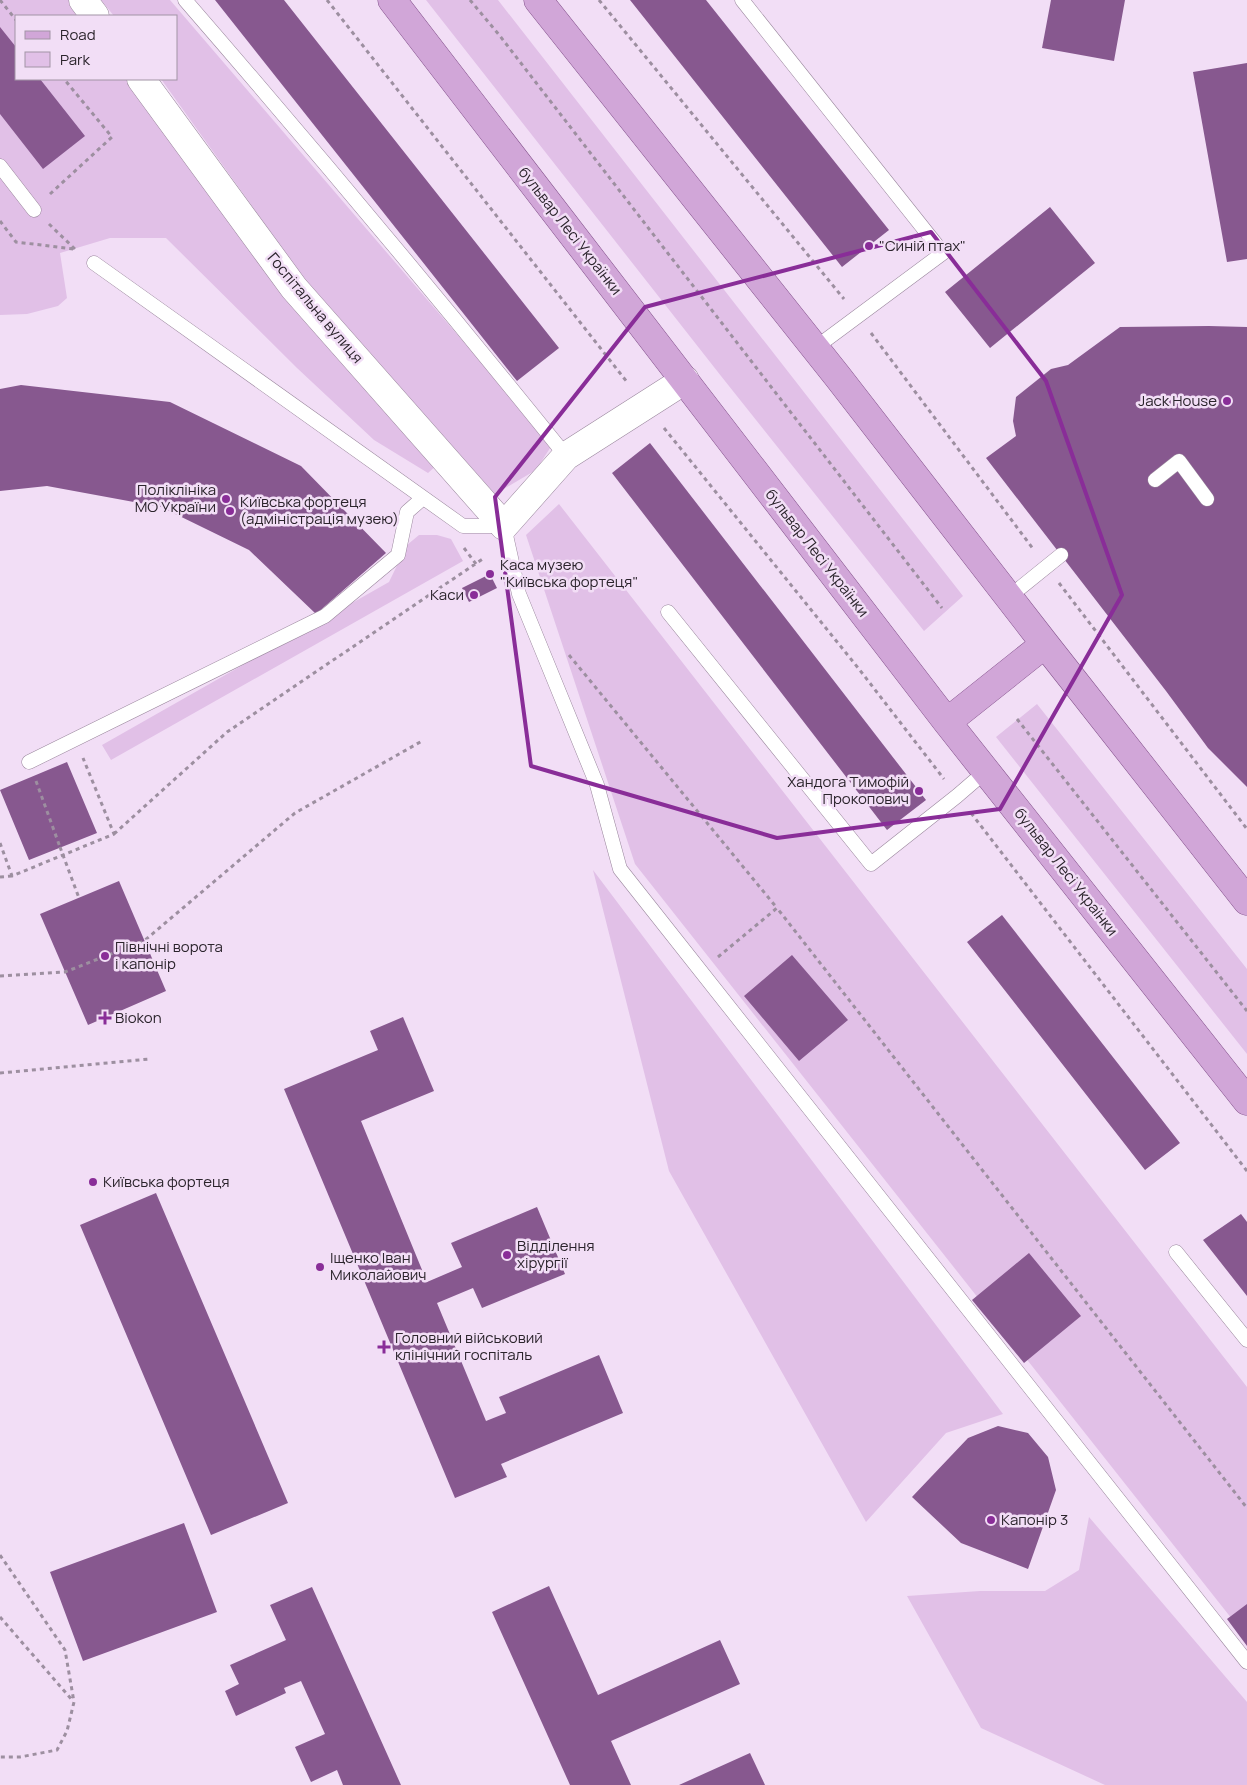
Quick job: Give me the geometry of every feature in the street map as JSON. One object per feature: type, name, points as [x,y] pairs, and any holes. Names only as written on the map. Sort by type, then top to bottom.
[{"type":"main road","name":"бульвар Лесі Українки","points":[[392,0],[947,722],[1247,1101]]},
{"type":"main road","points":[[538,0],[815,348],[1008,598],[1247,901]]},
{"type":"main road","points":[[947,722],[1045,644]]},
{"type":"street","points":[[83,0],[94,15]]},
{"type":"street","name":"Госпітальна вулиця","points":[[142,80],[294,288],[504,526]]},
{"type":"street","points":[[504,526],[566,456],[685,380]]},
{"type":"lane","points":[[185,0],[324,160],[566,456]]},
{"type":"lane","points":[[742,0],[943,253],[815,348]]},
{"type":"lane","points":[[0,166],[34,210]]},
{"type":"lane","points":[[94,263],[463,526],[504,526],[518,594],[597,785],[620,869],[1247,1662]]},
{"type":"lane","points":[[1155,480],[1179,461],[1208,499]]},
{"type":"lane","points":[[29,762],[325,616],[398,556],[407,512],[424,498]]},
{"type":"lane","points":[[1008,598],[1061,556]]},
{"type":"lane","points":[[668,612],[871,864],[986,771]]},
{"type":"lane","points":[[1176,1252],[1247,1340]]},
{"type":"path","points":[[0,0],[15,19]]},
{"type":"path","points":[[327,0],[645,404],[859,669],[1247,1171]]},
{"type":"path","points":[[470,0],[500,36],[942,608]]},
{"type":"path","points":[[599,0],[858,316]]},
{"type":"path","points":[[34,210],[112,137],[65,80]]},
{"type":"path","points":[[0,221],[16,242],[75,250]]},
{"type":"path","points":[[0,877],[12,876],[114,834],[227,732],[484,558]]},
{"type":"path","points":[[569,655],[777,908],[1247,1508]]},
{"type":"path","points":[[1017,719],[1247,1011]]},
{"type":"path","points":[[0,976],[65,972],[144,940],[295,813],[422,741]]},
{"type":"path","points":[[29,762],[79,898]]},
{"type":"path","points":[[90,776],[114,834]]},
{"type":"path","points":[[0,843],[12,876]]},
{"type":"path","points":[[700,972],[777,908]]},
{"type":"path","points":[[0,1073],[150,1059]]},
{"type":"path","points":[[0,1556],[65,1650],[74,1702],[67,1731],[57,1750],[20,1757],[0,1757]]},
{"type":"path","points":[[0,1617],[74,1702]]},
{"type":"highlighted area","points":[[931,232],[1046,381],[1122,595],[1000,809],[777,838],[531,766],[495,497],[645,307]]},
{"type":"green space","points":[[0,0],[71,0],[82,15],[15,15],[15,80],[131,80],[438,464],[428,473],[374,440],[297,368],[166,238],[110,238],[60,253],[67,298],[58,306],[27,314],[0,315]]},
{"type":"green space","points":[[101,0],[170,0],[552,445],[536,470],[495,494],[310,287],[162,80],[178,80],[178,15],[113,15]]},
{"type":"green space","points":[[426,0],[498,0],[963,596],[924,631],[721,376]]},
{"type":"green space","points":[[559,504],[1247,1387],[1247,1638],[635,864],[526,535]]},
{"type":"green space","points":[[419,535],[437,535],[451,539],[463,561],[111,760],[102,745],[389,582],[407,545]]},
{"type":"green space","points":[[1037,704],[1247,969],[1247,1054],[996,737]]},
{"type":"green space","points":[[593,870],[1003,1414],[946,1433],[866,1522],[669,1171]]},
{"type":"green space","points":[[1089,1517],[1247,1702],[1247,1785],[1105,1785],[981,1728],[907,1596],[980,1591],[1045,1591],[1079,1570]]},
{"type":"building","points":[[215,0],[284,0],[559,348],[517,381]]},
{"type":"building","points":[[630,0],[706,0],[889,230],[842,267]]},
{"type":"building","points":[[1051,0],[1125,0],[1114,61],[1042,48]]},
{"type":"building","points":[[0,27],[15,46],[15,80],[41,80],[85,136],[43,169],[0,114]]},
{"type":"building","points":[[1247,63],[1247,259],[1227,262],[1193,72]]},
{"type":"building","points":[[1050,207],[1095,263],[990,348],[945,292]]},
{"type":"building","points":[[1120,327],[1247,327],[1247,787],[1208,748],[986,458],[1016,436],[1013,421],[1016,397],[1051,369],[1068,365]]},
{"type":"building","name":"Поліклініка МО України","points":[[21,385],[170,402],[301,466],[386,553],[316,614],[249,550],[161,507],[47,486],[0,491],[0,389]]},
{"type":"building","points":[[650,443],[926,800],[887,830],[612,473]]},
{"type":"building","name":"Каси","points":[[490,574],[497,588],[469,602],[462,588]]},
{"type":"building","points":[[67,762],[97,833],[29,860],[0,790]]},
{"type":"building","name":"Північні ворота і капонір","points":[[119,881],[166,991],[88,1025],[40,914]]},
{"type":"building","points":[[1002,915],[1180,1143],[1145,1170],[967,942]]},
{"type":"building","points":[[792,955],[848,1020],[799,1061],[744,996]]},
{"type":"building","name":"Відділення хірургії","points":[[403,1017],[434,1091],[361,1121],[427,1282],[462,1267],[451,1243],[537,1207],[565,1274],[482,1308],[473,1288],[437,1303],[486,1421],[506,1413],[499,1397],[599,1355],[623,1413],[501,1464],[507,1477],[455,1498],[284,1089],[378,1050],[370,1031]]},
{"type":"building","points":[[156,1193],[288,1503],[211,1535],[80,1225]]},
{"type":"building","points":[[1241,1214],[1247,1222],[1247,1296],[1203,1240]]},
{"type":"building","points":[[1029,1253],[1081,1316],[1024,1363],[972,1300]]},
{"type":"building","name":"Капонір 3","points":[[998,1426],[1028,1433],[1048,1457],[1056,1490],[1028,1569],[961,1543],[912,1497],[968,1438]]},
{"type":"building","points":[[184,1523],[217,1612],[83,1661],[50,1572]]},
{"type":"building","points":[[549,1586],[598,1695],[720,1640],[740,1684],[611,1741],[631,1785],[570,1785],[492,1612]]},
{"type":"building","points":[[312,1587],[401,1785],[343,1785],[337,1770],[311,1782],[295,1747],[325,1734],[301,1681],[284,1688],[286,1693],[236,1716],[225,1691],[239,1684],[230,1665],[286,1640],[270,1605]]},
{"type":"building","points":[[1247,1604],[1247,1646],[1227,1619]]},
{"type":"building","points":[[750,1753],[765,1785],[679,1785]]},
{"type":"place","name":"\"Синій птах\"","points":[[869,246]]},
{"type":"place","name":"Jack House","points":[[1227,401]]},
{"type":"place","name":"Поліклініка МО України","points":[[226,499]]},
{"type":"place","name":"Київська фортеця (адміністрація музею)","points":[[230,511]]},
{"type":"place","name":"Каса музею \"Київська фортеця\"","points":[[490,574]]},
{"type":"place","name":"Каси","points":[[474,595]]},
{"type":"place","name":"Хандога Тимофій Прокопович","points":[[919,791]]},
{"type":"place","name":"Північні ворота і капонір","points":[[105,956]]},
{"type":"place","name":"Biokon","points":[[105,1018]]},
{"type":"place","name":"Київська фортеця","points":[[93,1182]]},
{"type":"place","name":"Відділення хірургії","points":[[507,1255]]},
{"type":"place","name":"Іщенко Іван Миколайович","points":[[320,1267]]},
{"type":"place","name":"Головний військовий клінічний госпіталь","points":[[384,1347]]},
{"type":"place","name":"Капонір 3","points":[[991,1520]]}]
